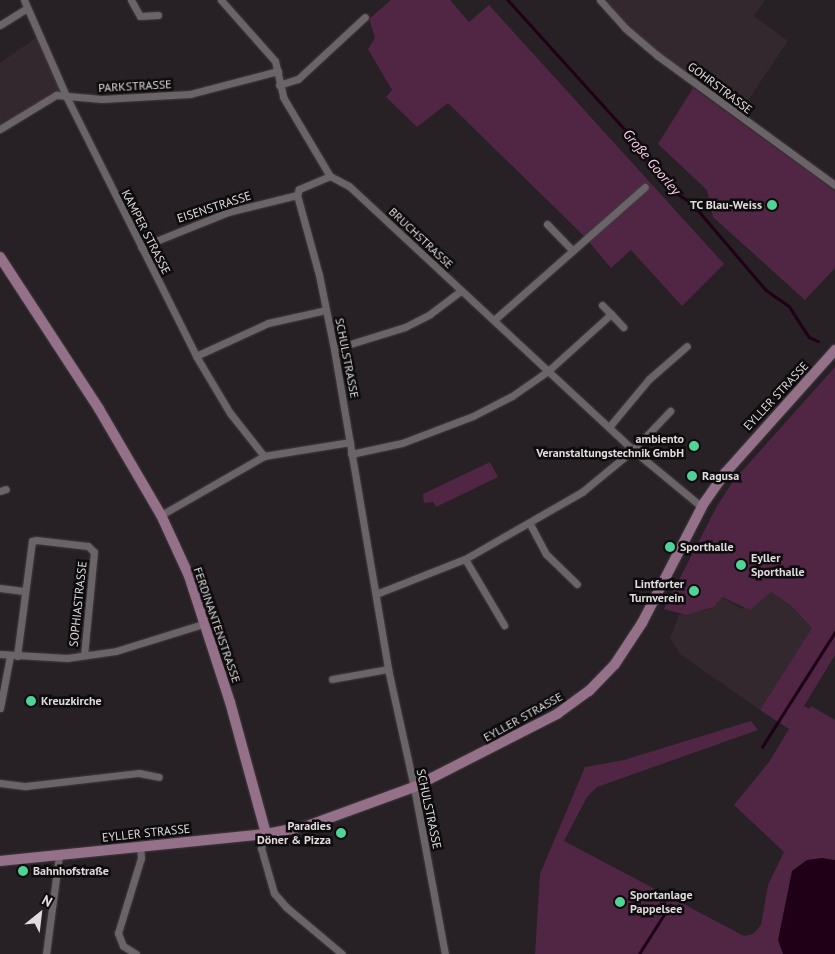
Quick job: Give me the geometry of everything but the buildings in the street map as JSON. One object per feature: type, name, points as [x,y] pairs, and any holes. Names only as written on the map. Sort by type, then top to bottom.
[{"type":"main road","name":"FERDINANTENSTRASSE","points":[[0,257],[99,409],[161,515],[189,576],[206,623],[266,834]]},
{"type":"main road","name":"EYLLER STRASSE","points":[[0,861],[266,834],[307,826],[414,786],[541,723],[589,691],[628,647],[702,507],[726,472],[835,350]]},
{"type":"street","name":"KAMPER STRASSE","points":[[24,0],[67,98],[196,356],[230,413],[264,456]]},
{"type":"street","points":[[131,0],[140,16],[158,14]]},
{"type":"street","points":[[222,0],[275,61],[279,85],[308,142],[330,176],[299,189],[297,195]]},
{"type":"street","name":"GOHRSTRASSE","points":[[600,0],[626,28],[658,56],[834,183]]},
{"type":"street","points":[[0,25],[27,8]]},
{"type":"street","points":[[279,85],[298,79],[365,17]]},
{"type":"street","name":"PARKSTRASSE","points":[[0,129],[56,95],[67,98],[146,98],[190,94],[278,71]]},
{"type":"street","name":"BRUCHSTRASSE","points":[[330,176],[350,186],[460,291],[494,320],[633,450],[702,507]]},
{"type":"street","points":[[494,320],[646,187]]},
{"type":"street","name":"EISENSTRASSE","points":[[140,247],[228,212],[297,195]]},
{"type":"street","name":"SCHULSTRASSE","points":[[297,195],[334,349],[388,670],[414,786],[445,954]]},
{"type":"street","points":[[547,224],[573,251]]},
{"type":"street","points":[[334,349],[406,327],[430,314],[460,291]]},
{"type":"street","points":[[602,305],[623,327]]},
{"type":"street","points":[[196,356],[268,322],[326,310]]},
{"type":"street","points":[[351,454],[402,443],[473,416],[512,396],[548,371],[611,314]]},
{"type":"street","points":[[609,427],[649,379],[687,346]]},
{"type":"street","points":[[376,594],[465,560],[530,524],[582,492],[633,450],[670,411]]},
{"type":"street","points":[[161,515],[264,456],[350,442]]},
{"type":"street","points":[[530,524],[546,554],[577,584]]},
{"type":"street","name":"SOPHIASTRASSE","points":[[0,708],[14,656],[32,541],[88,546],[94,552],[84,655]]},
{"type":"street","points":[[465,560],[504,624]]},
{"type":"street","points":[[0,588],[24,591]]},
{"type":"street","points":[[0,654],[14,656],[84,655],[116,651],[206,623]]},
{"type":"street","points":[[332,679],[388,670]]},
{"type":"street","points":[[0,784],[26,786],[140,773],[159,777]]},
{"type":"street","name":"FERDINANTENSTRASSE","points":[[266,834],[261,848],[277,897],[342,954]]},
{"type":"street","points":[[136,954],[119,941],[118,933],[141,858],[140,846]]},
{"type":"street","points":[[46,954],[59,855]]},
{"type":"shaded area","points":[[391,0],[450,0],[469,22],[489,5],[724,264],[682,306],[631,250],[611,268],[585,237],[448,103],[417,127],[386,97],[392,90],[368,49],[375,38],[369,19]]},
{"type":"shaded area","points":[[604,0],[765,0],[754,16],[788,41],[740,112],[658,52],[629,28]]},
{"type":"shaded area","points":[[37,37],[60,90],[58,99],[0,132],[0,63]]},
{"type":"shaded area","name":"TC Blau-Weiss","points":[[693,88],[835,191],[835,268],[805,300],[713,217],[707,190],[658,144]]},
{"type":"shaded area","points":[[835,367],[835,655],[804,706],[809,709],[811,706],[835,720],[835,954],[535,954],[540,874],[585,767],[624,760],[751,721],[758,730],[597,787],[587,797],[564,841],[744,936],[753,934],[761,925],[768,885],[784,852],[734,805],[769,762],[789,729],[760,710],[812,628],[790,605],[771,592],[750,610],[722,597],[714,607],[686,615],[664,609],[717,506],[734,480]]},
{"type":"shaded area","points":[[490,462],[498,477],[436,507],[433,502],[424,503],[423,494]]},
{"type":"shaded area","points":[[771,592],[789,605],[812,628],[760,710],[680,654],[670,638],[679,615],[710,609],[721,597],[741,609]]},
{"type":"shaded area","points":[[822,858],[835,860],[835,954],[783,954],[778,940],[792,871],[807,860]]},
{"type":"waterway","name":"Große Goorley","points":[[508,0],[667,176],[676,193],[692,203],[766,290],[789,306],[809,337],[818,341]]},
{"type":"waterway","points":[[762,747],[835,632]]},
{"type":"waterway","points":[[639,954],[670,905]]},
{"type":"place","name":"TC Blau-Weiss","points":[[772,205]]},
{"type":"place","name":"ambiento Veranstaltungstechnik GmbH","points":[[694,446]]},
{"type":"place","name":"Ragusa","points":[[692,476]]},
{"type":"place","name":"Sporthalle","points":[[670,547]]},
{"type":"place","name":"Eyller Sporthalle","points":[[741,565]]},
{"type":"place","name":"Lintforter Turnverein","points":[[694,591]]},
{"type":"place","name":"Kreuzkirche","points":[[31,701]]},
{"type":"place","name":"Paradies Döner & Pizza","points":[[341,833]]},
{"type":"place","name":"Bahnhofstraße","points":[[23,871]]},
{"type":"place","name":"Sportanlage Pappelsee","points":[[620,902]]}]
